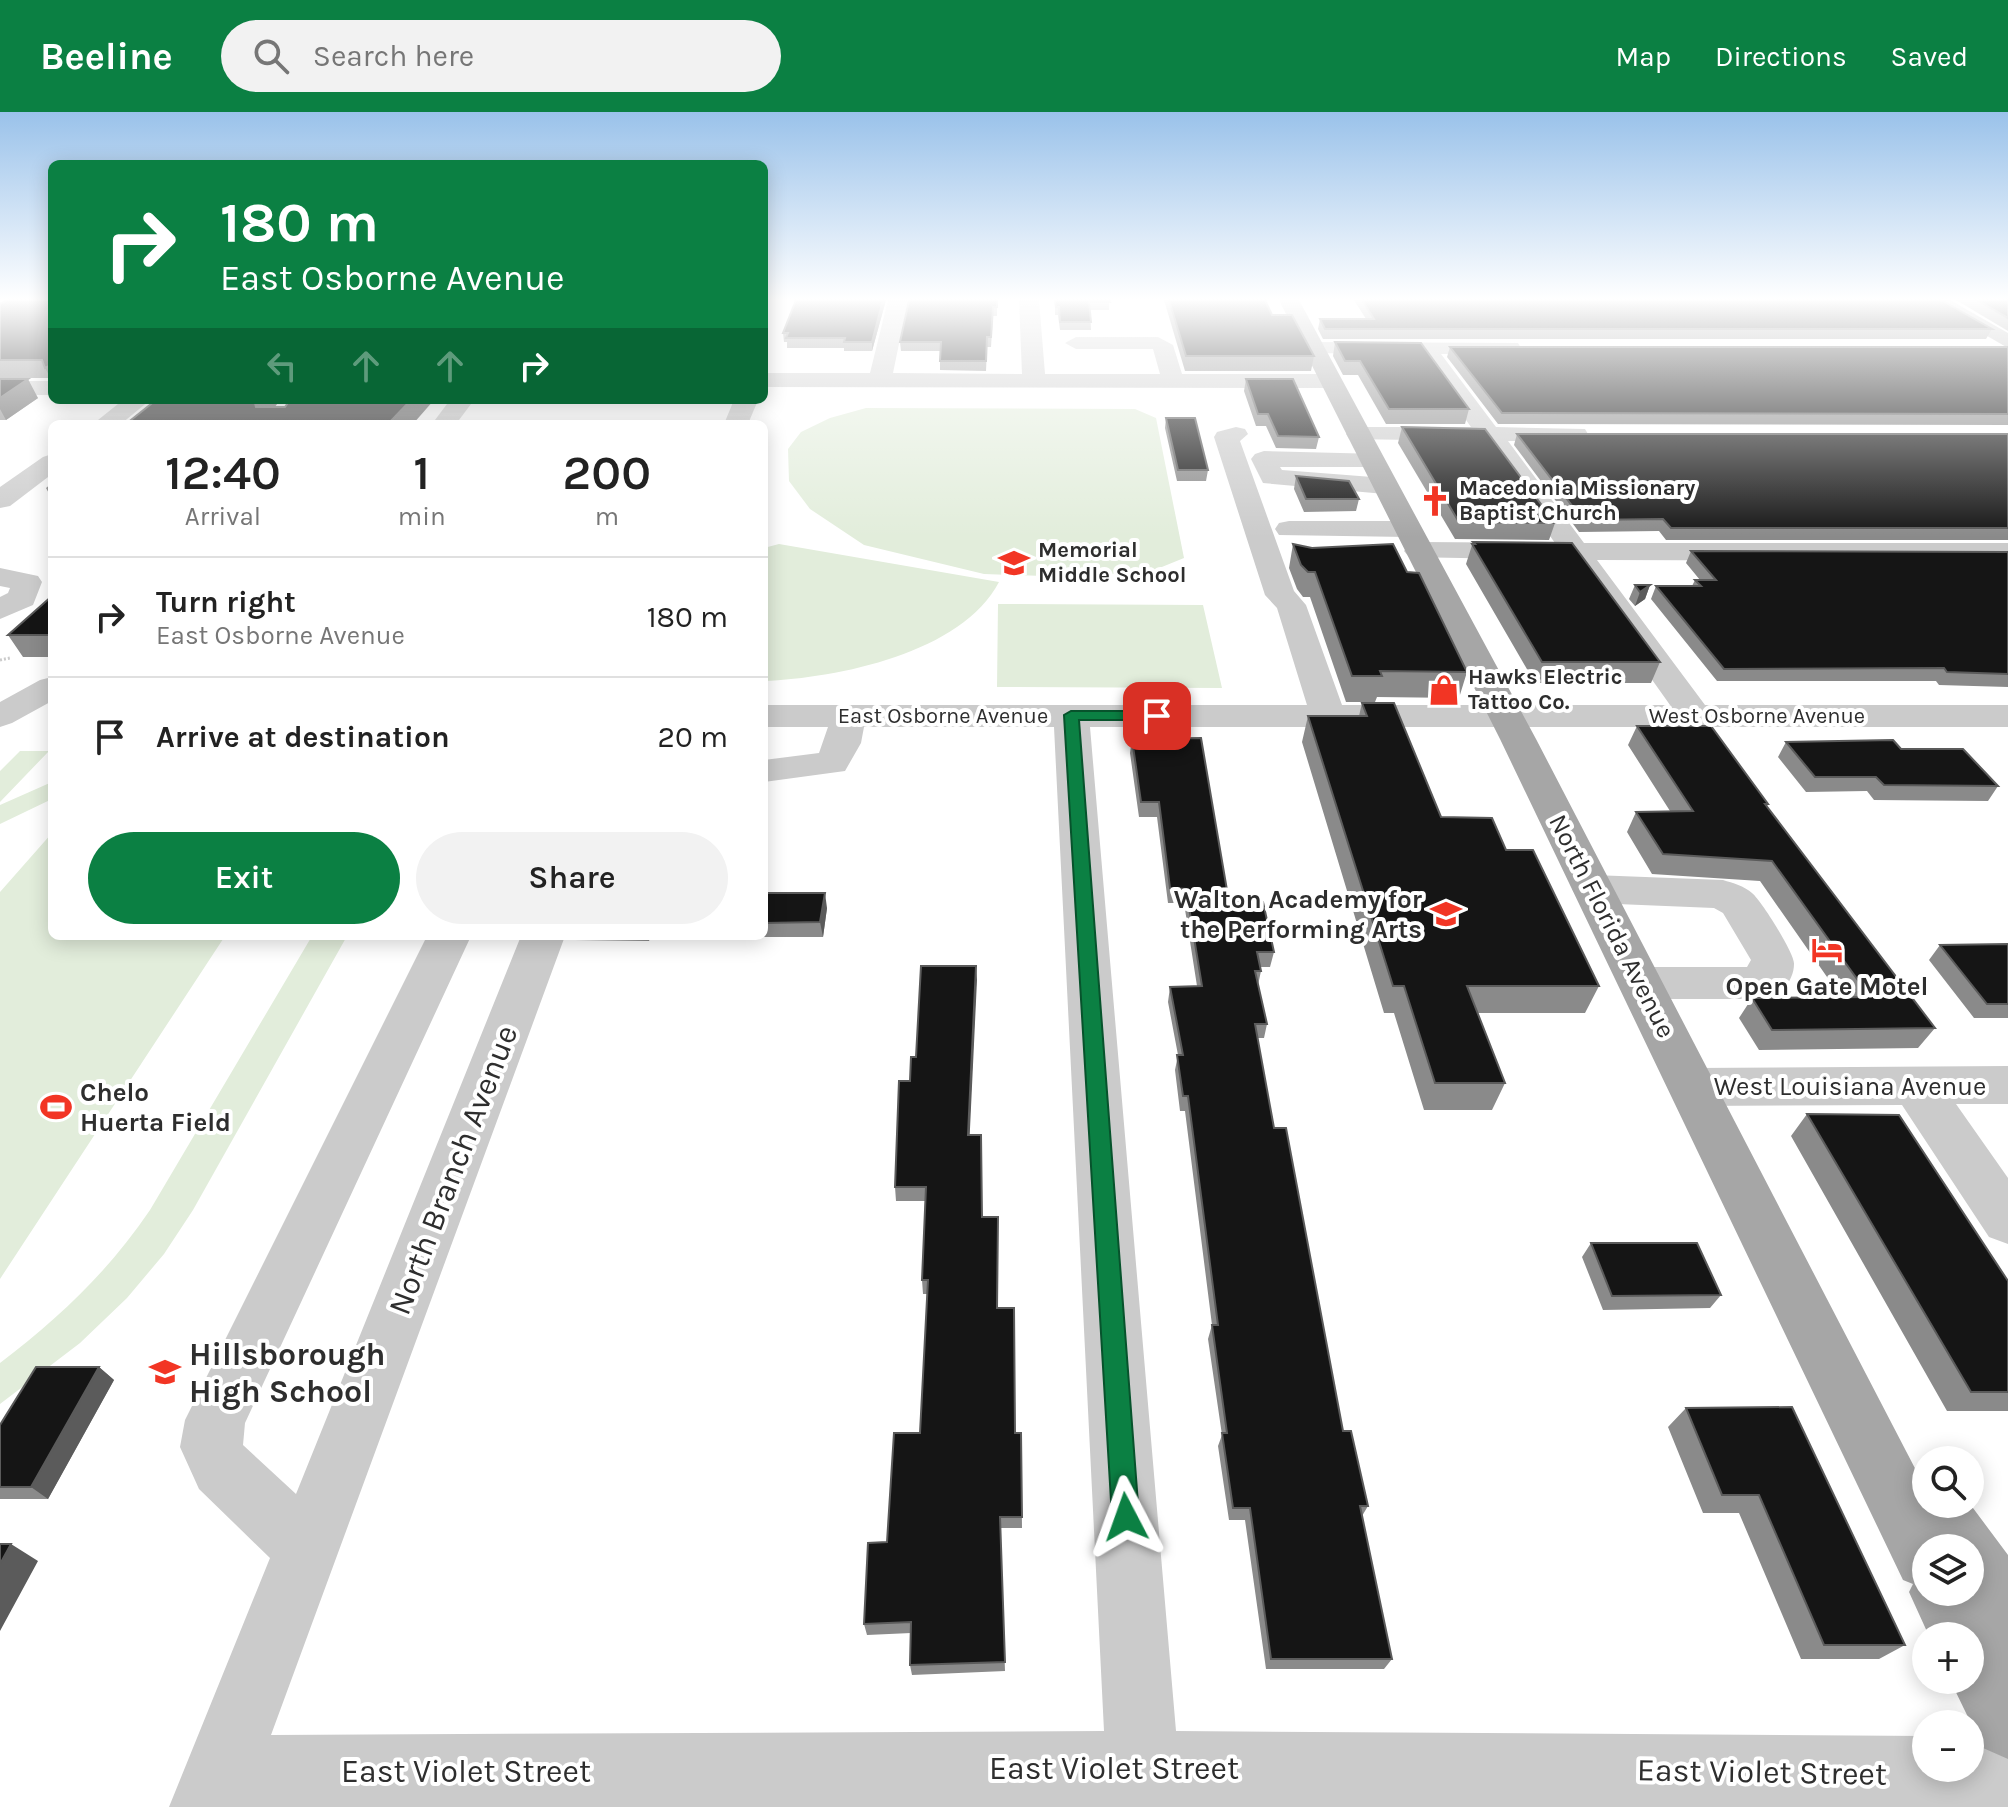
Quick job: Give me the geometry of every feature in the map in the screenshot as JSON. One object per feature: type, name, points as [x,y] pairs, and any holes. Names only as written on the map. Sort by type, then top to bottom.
[{"type":"main road","name":"North Florida Avenue","points":[[1329,379],[1506,716],[1915,1534]]},
{"type":"main road","points":[[1836,1376],[1912,1480]]},
{"type":"main road","points":[[1984,1579],[2008,1612]]},
{"type":"main road","points":[[1984,1674],[2008,1723]]},
{"type":"street","points":[[1449,379],[1578,551],[1615,608],[1695,716]]},
{"type":"street","points":[[768,380],[1173,381],[1218,389],[1334,390]]},
{"type":"street","points":[[0,388],[48,388]]},
{"type":"street","points":[[1218,389],[1236,434]]},
{"type":"street","points":[[110,420],[132,404]]},
{"type":"street","points":[[1328,716],[1291,605],[1280,595],[1226,437],[1236,434],[1248,439],[1363,444]]},
{"type":"street","points":[[1385,486],[1272,477],[1264,459],[1363,444],[1490,434],[1600,434]]},
{"type":"street","points":[[0,500],[48,465]]},
{"type":"street","points":[[1289,529],[1361,529],[1413,540],[1578,551],[2008,552]]},
{"type":"street","points":[[1361,529],[1375,560]]},
{"type":"street","points":[[0,577],[27,582],[27,589],[22,598],[0,610]]},
{"type":"street","points":[[0,718],[48,689]]},
{"type":"street","points":[[1071,715],[1144,1787]]},
{"type":"street","name":"East Osborne Avenue","points":[[768,716],[1506,716]]},
{"type":"street","points":[[768,771],[832,763],[843,743],[848,716]]},
{"type":"street","name":"West Osborne Avenue","points":[[1506,716],[1695,716],[2001,723]]},
{"type":"street","points":[[0,718],[48,720]]},
{"type":"street","points":[[1587,877],[1645,866]]},
{"type":"street","points":[[1587,877],[1708,880],[1738,903],[1773,960],[1770,976],[1748,983],[1641,983]]},
{"type":"street","points":[[307,1548],[221,1467],[211,1447],[215,1420],[447,940]]},
{"type":"street","name":"North Branch Avenue","points":[[214,1790],[541,940]]},
{"type":"street","name":"West Louisiana Avenue","points":[[1693,1087],[2008,1085]]},
{"type":"street","points":[[1916,1086],[2008,1221]]},
{"type":"street","name":"East Violet Street","points":[[214,1790],[1596,1788],[2008,1774]]},
{"type":"path","points":[[0,660],[10,658]]},
{"type":"green space","points":[[866,408],[1135,409],[1156,418],[1184,558],[1152,571],[1071,577],[984,574],[864,545],[810,509],[789,481],[788,449],[801,432],[830,418]]},
{"type":"green space","points":[[779,544],[999,582],[981,607],[957,627],[928,644],[861,667],[768,681],[768,547]]},
{"type":"green space","points":[[998,604],[1203,605],[1222,688],[997,687]]},
{"type":"green space","points":[[20,751],[48,751],[0,802],[0,771]]},
{"type":"green space","points":[[48,784],[48,801],[0,824],[0,805]]},
{"type":"green space","name":"Chelo Huerta Field","points":[[48,838],[48,940],[222,940],[0,1279],[0,892]]},
{"type":"green space","points":[[310,940],[345,940],[193,1210],[164,1254],[127,1298],[80,1343],[0,1404],[0,1363],[42,1329],[100,1274],[150,1210]]},
{"type":"building","points":[[0,379],[28,379],[0,398]]},
{"type":"building","points":[[1246,379],[1293,379],[1319,437],[1278,436],[1268,414],[1258,414]]},
{"type":"building","points":[[1371,379],[1447,379],[1469,409],[1389,409]]},
{"type":"building","points":[[1475,379],[2008,379],[2008,414],[1502,413]]},
{"type":"building","points":[[151,404],[285,407],[287,404],[407,404],[392,420],[131,420]]},
{"type":"building","points":[[1166,418],[1195,418],[1208,470],[1178,470]]},
{"type":"building","points":[[1402,427],[1485,429],[1555,523],[1459,522]]},
{"type":"building","points":[[1517,434],[2008,434],[2008,528],[1671,528],[1663,519],[1583,520]]},
{"type":"building","points":[[1296,476],[1349,481],[1359,499],[1306,499]]},
{"type":"building","points":[[1473,542],[1572,543],[1660,662],[1542,662]]},
{"type":"building","points":[[1293,544],[1312,548],[1393,544],[1407,572],[1419,573],[1467,672],[1380,671],[1382,676],[1352,676],[1315,572],[1308,572],[1301,565]]},
{"type":"building","points":[[1691,551],[2008,552],[2008,674],[1947,672],[1944,668],[1724,669],[1656,586],[1701,586],[1695,580],[1716,580]]},
{"type":"building","points":[[1635,585],[1650,585],[1640,592]]},
{"type":"building","points":[[48,600],[48,635],[8,635]]},
{"type":"building","points":[[1362,703],[1394,703],[1441,817],[1492,818],[1506,850],[1533,850],[1599,986],[1467,986],[1505,1083],[1435,1083],[1404,986],[1393,986],[1308,716],[1367,716]]},
{"type":"building","points":[[1637,726],[1711,726],[1768,804],[1765,804],[1935,1028],[1772,1030],[1752,998],[1870,997],[1772,861],[1663,854],[1636,812],[1693,811]]},
{"type":"building","points":[[1201,738],[1229,902],[1263,902],[1274,952],[1257,952],[1261,971],[1255,971],[1267,1024],[1255,1024],[1274,1128],[1286,1128],[1343,1431],[1351,1431],[1368,1506],[1360,1506],[1392,1659],[1271,1659],[1250,1508],[1233,1508],[1222,1433],[1227,1433],[1212,1325],[1218,1325],[1188,1096],[1183,1096],[1177,1055],[1183,1055],[1170,987],[1202,986],[1186,889],[1170,888],[1159,802],[1141,802],[1132,739]]},
{"type":"building","points":[[1893,740],[1901,749],[1963,749],[1998,786],[1884,785],[1876,777],[1815,777],[1786,742]]},
{"type":"building","points":[[768,893],[825,893],[820,922],[768,923]]},
{"type":"building","points":[[2008,944],[2008,1004],[1987,1004],[1940,945]]},
{"type":"building","points":[[921,966],[976,966],[968,1135],[981,1135],[982,1217],[998,1217],[997,1308],[1014,1308],[1015,1433],[1021,1433],[1022,1517],[1000,1517],[1005,1662],[910,1665],[911,1622],[864,1624],[868,1543],[887,1542],[894,1433],[920,1433],[928,1280],[922,1280],[926,1187],[895,1187],[899,1081],[910,1081],[911,1057],[916,1057]]},
{"type":"building","points":[[1807,1114],[1899,1115],[2008,1281],[2008,1392],[1971,1392]]},
{"type":"building","points":[[1591,1243],[1697,1243],[1721,1295],[1612,1296]]},
{"type":"building","points":[[36,1367],[99,1367],[31,1487],[0,1487],[0,1425]]},
{"type":"building","points":[[1792,1407],[1905,1645],[1824,1645],[1759,1495],[1722,1495],[1686,1408]]},
{"type":"building","points":[[0,1544],[11,1544],[0,1564]]},
{"type":"place","name":"Macedonia Missionary Baptist Church","points":[[1435,501]]},
{"type":"place","name":"Memorial Middle School","points":[[1014,563]]},
{"type":"place","name":"Hawks Electric Tattoo Co.","points":[[1444,690]]},
{"type":"place","name":"Walton Academy for the Performing Arts","points":[[1446,914]]},
{"type":"place","name":"Open Gate Motel","points":[[1827,950]]},
{"type":"place","name":"Chelo Huerta Field","points":[[56,1107]]},
{"type":"place","name":"Hillsborough High School","points":[[165,1372]]},
{"type":"route","points":[[1126,1517],[1071,715],[1157,716]]}]
